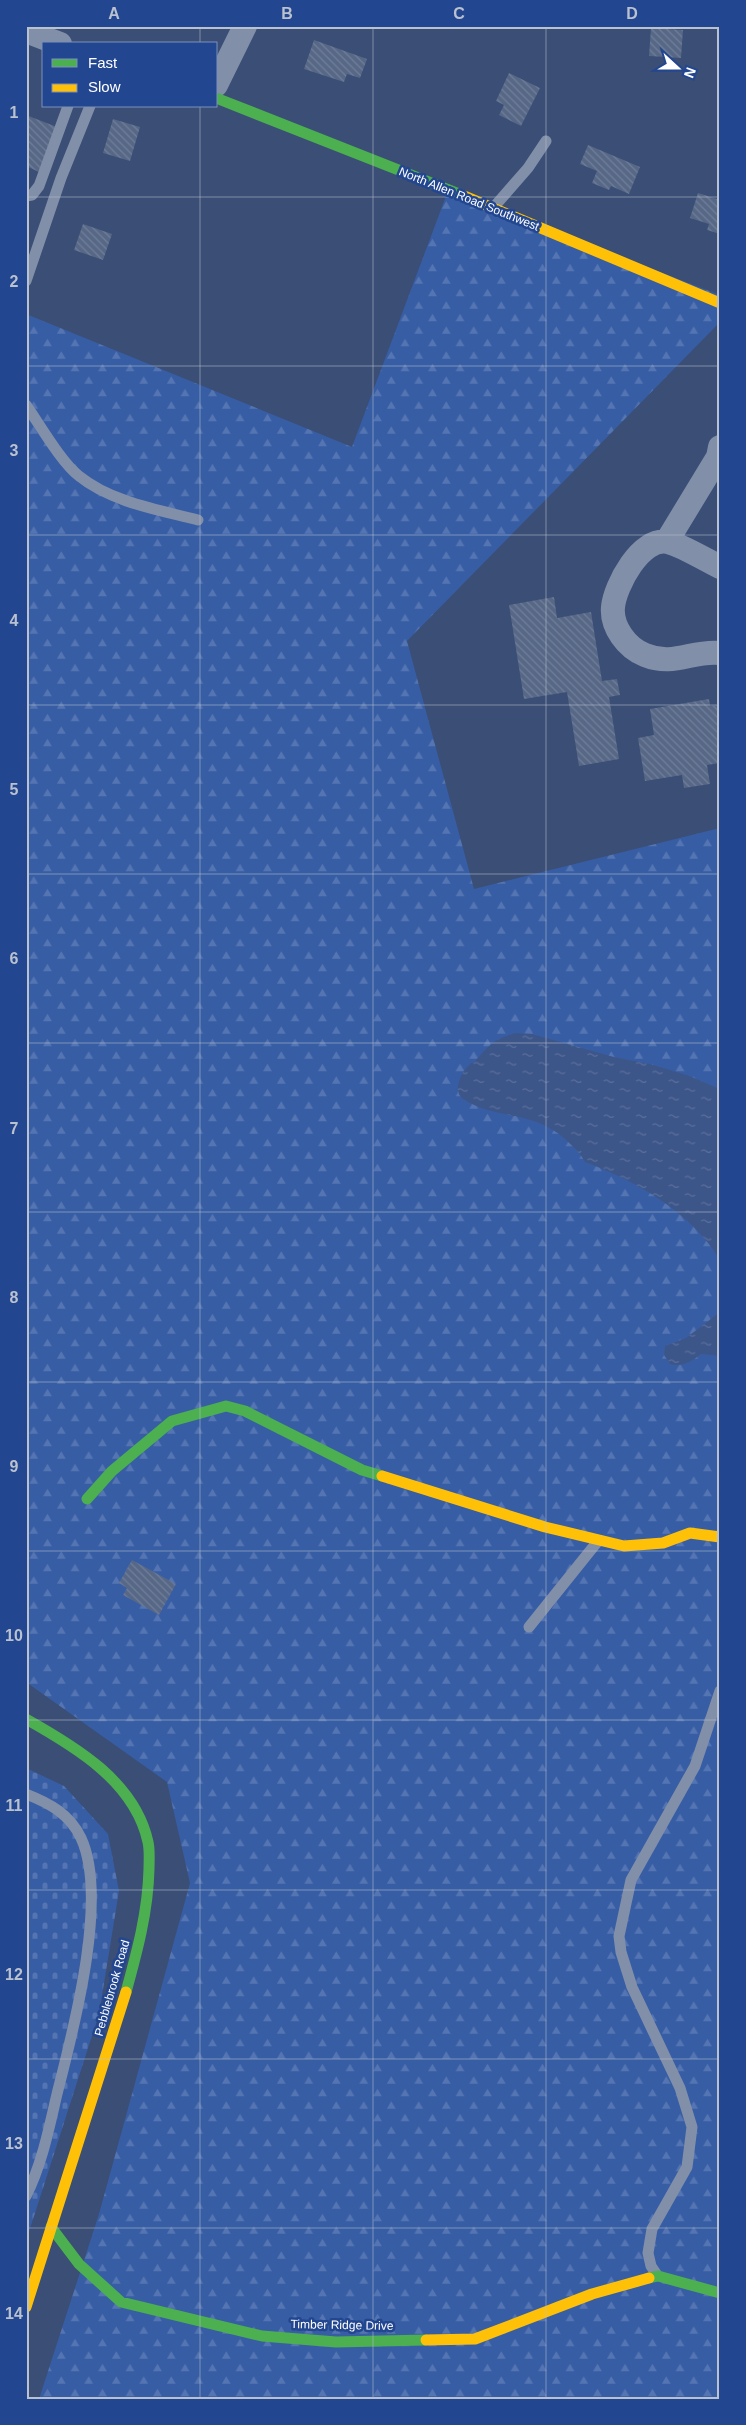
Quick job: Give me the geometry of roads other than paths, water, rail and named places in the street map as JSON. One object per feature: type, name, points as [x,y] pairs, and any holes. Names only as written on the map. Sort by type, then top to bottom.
[{"type":"street","points":[[218,81],[245,26]]},
{"type":"street","points":[[27,35],[53,42]]},
{"type":"street","name":"North Allen Road Southwest","points":[[218,99],[493,208],[720,303]]},
{"type":"street","points":[[667,541],[715,471],[720,447]]},
{"type":"street","points":[[720,567],[667,541],[654,544],[638,555],[629,566],[613,607],[615,627],[631,647],[643,654],[658,659],[670,660],[710,652],[720,653]]},
{"type":"street","points":[[87,1499],[112,1471],[172,1421],[226,1406],[245,1411],[362,1470],[546,1527],[624,1546],[663,1543],[690,1534],[720,1537]]},
{"type":"street","name":"Pebblebrook Road","points":[[26,1719],[56,1736],[116,1782],[134,1806],[148,1842],[150,1890],[143,1933],[98,2089],[26,2307]]},
{"type":"street","name":"Timber Ridge Drive","points":[[51,2227],[79,2264],[121,2302],[271,2337],[336,2342],[475,2340],[592,2294],[658,2276]]},
{"type":"street","points":[[658,2276],[720,2293]]},
{"type":"lane","points":[[26,196],[32,195],[39,186],[67,108]]},
{"type":"lane","points":[[26,281],[61,178],[89,108]]},
{"type":"lane","points":[[493,208],[528,168],[546,141]]},
{"type":"lane","points":[[26,405],[78,476],[99,488],[128,500],[198,520]]},
{"type":"lane","points":[[529,1627],[599,1539]]},
{"type":"lane","points":[[658,2276],[651,2266],[648,2253],[652,2229],[687,2167],[692,2127],[680,2088],[632,1987],[618,1936],[631,1880],[695,1766],[720,1691]]},
{"type":"lane","points":[[26,1794],[59,1810],[70,1821],[81,1838],[88,1862],[91,1908],[85,1963],[73,2032],[45,2143],[26,2196]]},
{"type":"water","points":[[515,1033],[532,1034],[614,1057],[650,1064],[687,1075],[720,1089],[720,1260],[694,1227],[678,1213],[661,1200],[624,1179],[585,1162],[574,1147],[552,1130],[540,1123],[476,1106],[460,1096],[458,1091],[459,1082],[466,1068],[494,1042]]},
{"type":"water","points":[[720,1312],[720,1356],[701,1354],[687,1363],[679,1365],[670,1364],[664,1355],[665,1346],[686,1338]]}]
